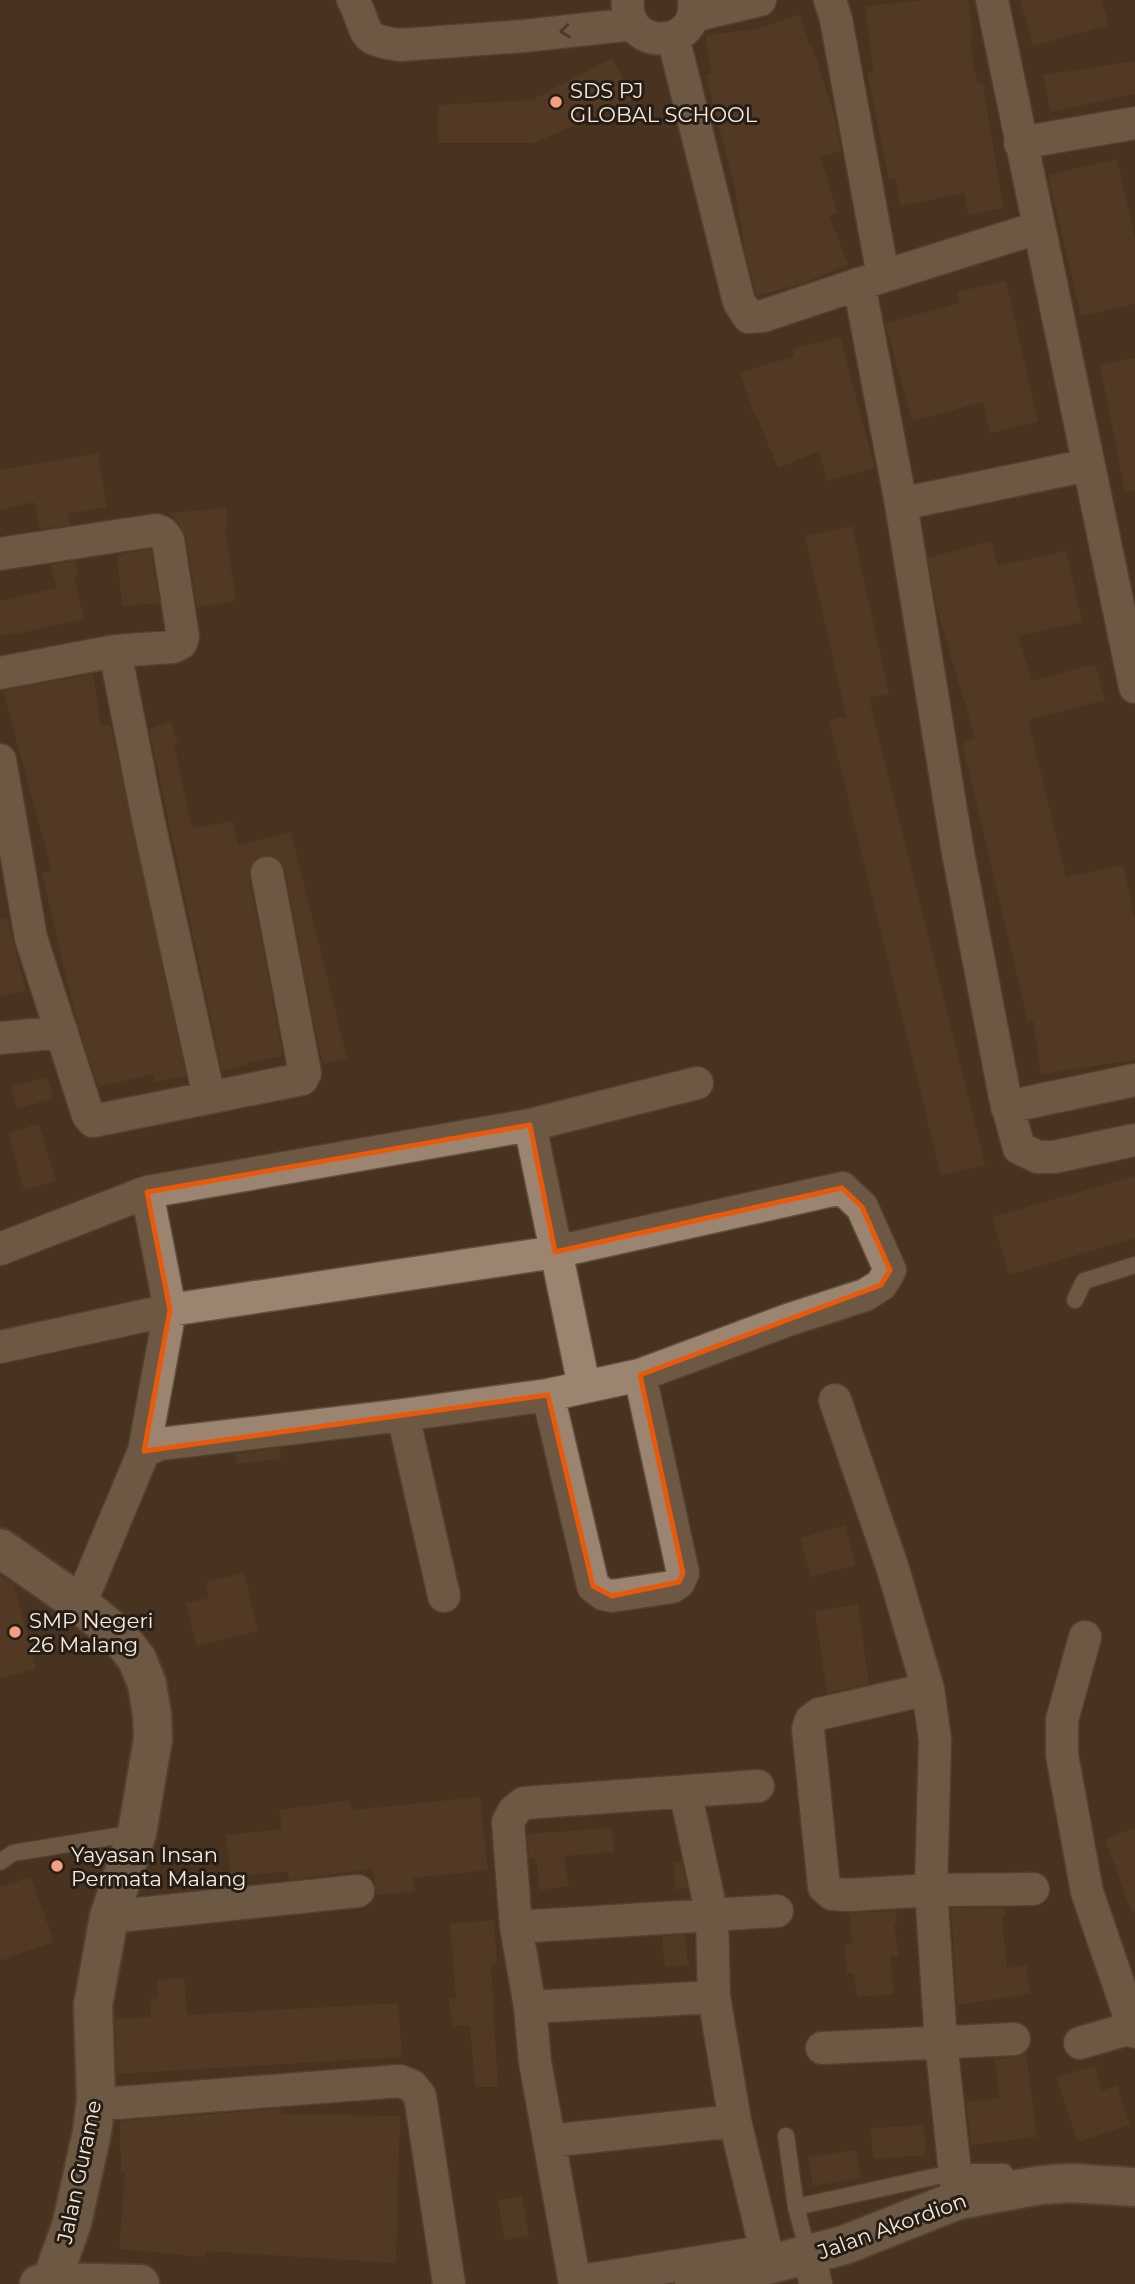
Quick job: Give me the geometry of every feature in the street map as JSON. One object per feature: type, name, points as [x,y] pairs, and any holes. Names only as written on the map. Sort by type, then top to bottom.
[{"type":"street","points":[[363,4],[366,34],[381,43],[400,45],[524,36],[630,12],[639,31],[655,39],[687,18],[760,0]]},
{"type":"street","points":[[830,0],[836,19],[901,504],[958,853],[1007,1107],[1019,1148],[1038,1157],[1054,1157],[1135,1140]]},
{"type":"street","points":[[992,0],[1037,228],[1135,687]]},
{"type":"street","points":[[687,18],[738,302],[749,317],[763,316],[1037,228]]},
{"type":"street","points":[[1020,143],[1135,124]]},
{"type":"street","points":[[901,504],[1088,464]]},
{"type":"street","points":[[0,554],[156,530],[163,533],[168,540],[183,637],[181,643],[173,647],[115,651],[0,673]]},
{"type":"street","points":[[115,651],[148,819],[209,1097]]},
{"type":"street","points":[[0,760],[31,938],[88,1115],[93,1121],[298,1082],[302,1079],[305,1073],[267,873]]},
{"type":"street","points":[[0,1038],[62,1032]]},
{"type":"street","points":[[1007,1107],[1135,1080]]},
{"type":"street","points":[[0,1249],[147,1192],[530,1125],[697,1083]]},
{"type":"street","points":[[530,1125],[584,1387]]},
{"type":"street","points":[[0,1348],[170,1310],[555,1252],[842,1188],[862,1207],[890,1270],[881,1285],[865,1295],[788,1320],[640,1375],[548,1395],[160,1444],[144,1451]]},
{"type":"street","points":[[80,1604],[144,1451],[170,1310],[147,1192]]},
{"type":"street","points":[[548,1395],[593,1587],[612,1596],[673,1587],[683,1573],[640,1375]]},
{"type":"street","points":[[835,1400],[893,1569],[928,1689],[935,1740],[931,1890],[941,2042],[957,2186]]},
{"type":"street","points":[[403,1415],[443,1596]]},
{"type":"street","name":"Jalan Gurame","points":[[0,1548],[80,1604],[138,1659],[147,1684],[153,1739],[137,1833],[109,1917],[93,2005],[96,2100],[72,2223],[45,2283]]},
{"type":"street","points":[[1080,2043],[1134,2030],[1087,1892],[1062,1755],[1062,1720],[1085,1637]]},
{"type":"street","points":[[928,1689],[818,1714],[811,1720],[808,1729],[824,1887],[832,1894],[849,1895],[931,1890],[1033,1889]]},
{"type":"street","points":[[685,1791],[712,1915],[715,1997],[735,2121],[769,2257],[575,2283],[535,2062],[530,2007],[516,1927],[508,1822],[514,1811],[524,1803],[685,1791],[758,1786]]},
{"type":"street","points":[[109,1917],[358,1891]]},
{"type":"street","points":[[516,1927],[777,1912]]},
{"type":"street","points":[[530,2007],[715,1997]]},
{"type":"street","points":[[822,2048],[1014,2039]]},
{"type":"street","points":[[96,2100],[116,2103],[400,2081],[412,2086],[420,2096],[449,2284]]},
{"type":"street","points":[[549,2141],[735,2121]]},
{"type":"street","name":"Jalan Akordion","points":[[694,2284],[769,2257],[812,2270],[844,2245],[957,2186],[1135,2187]]},
{"type":"street","points":[[45,2283],[140,2284]]},
{"type":"lane","points":[[1074,1300],[1084,1281],[1135,1265]]},
{"type":"lane","points":[[0,1862],[13,1853],[137,1833]]},
{"type":"lane","points":[[786,2136],[796,2207],[812,2270]]},
{"type":"lane","points":[[796,2207],[957,2186]]},
{"type":"highlighted area","points":[[530,1125],[555,1252],[842,1188],[862,1207],[890,1270],[881,1285],[640,1375],[683,1573],[679,1582],[612,1596],[593,1586],[548,1395],[144,1451],[170,1310],[147,1192]]},
{"type":"building","points":[[924,0],[968,0],[973,63],[978,84],[983,83],[1003,208],[968,215],[964,193],[901,206],[895,178],[889,179],[867,73],[873,72],[865,6]]},
{"type":"building","points":[[1020,0],[1101,0],[1109,25],[1033,46]]},
{"type":"building","points":[[800,15],[836,121],[841,151],[820,157],[838,213],[829,215],[848,264],[804,283],[757,296],[746,256],[735,189],[706,75],[711,73],[706,35],[756,29]]},
{"type":"building","name":"SDS PJ GLOBAL SCHOOL","points":[[612,58],[633,100],[534,143],[438,143],[438,105],[532,100]]},
{"type":"building","points":[[1135,61],[1135,94],[1051,112],[1043,75]]},
{"type":"building","points":[[1117,159],[1135,239],[1135,304],[1081,316],[1048,175]]},
{"type":"building","points":[[1006,281],[1038,422],[990,433],[983,402],[912,421],[885,323],[960,303],[957,292]]},
{"type":"building","points":[[840,337],[875,468],[827,481],[819,451],[778,468],[756,415],[754,416],[740,373],[794,356],[792,349]]},
{"type":"building","points":[[1135,358],[1135,491],[1125,492],[1100,365]]},
{"type":"building","points":[[98,453],[107,507],[68,514],[70,525],[40,529],[34,502],[0,510],[0,470]]},
{"type":"building","points":[[226,508],[228,530],[225,530],[236,601],[197,607],[186,537],[178,522],[169,513]]},
{"type":"building","points":[[852,526],[889,694],[869,698],[985,1165],[941,1175],[829,721],[846,716],[805,536]]},
{"type":"building","points":[[991,541],[998,566],[1066,551],[1082,622],[1018,636],[1032,681],[1095,664],[1105,700],[1028,720],[1066,877],[1123,865],[1135,920],[1135,1060],[1041,1074],[1033,1020],[1028,1022],[962,742],[975,738],[936,605],[928,558]]},
{"type":"building","points":[[151,549],[159,603],[122,606],[117,555]]},
{"type":"building","points":[[76,561],[78,576],[74,577],[84,619],[0,635],[0,601],[57,588],[50,565]]},
{"type":"building","points":[[93,674],[101,726],[110,725],[115,745],[186,1076],[155,1082],[153,1074],[98,1087],[76,1019],[42,873],[52,871],[3,691]]},
{"type":"building","points":[[170,721],[178,743],[174,744],[192,828],[233,821],[238,845],[291,832],[347,1058],[324,1064],[285,870],[280,861],[264,855],[255,860],[249,876],[283,1056],[222,1071],[149,729]]},
{"type":"building","points":[[7,918],[26,991],[0,997],[0,919]]},
{"type":"building","points":[[47,1077],[54,1098],[17,1109],[11,1087]]},
{"type":"building","points":[[39,1124],[56,1181],[24,1190],[8,1133]]},
{"type":"building","points":[[1135,1176],[1135,1238],[1009,1275],[992,1217]]},
{"type":"building","points":[[280,1448],[281,1459],[236,1464],[235,1454]]},
{"type":"building","points":[[845,1525],[855,1565],[811,1577],[800,1538]]},
{"type":"building","points":[[244,1573],[258,1631],[197,1646],[186,1603],[209,1598],[206,1582]]},
{"type":"building","name":"SMP Negeri 26 Malang","points":[[0,1575],[14,1585],[36,1669],[0,1678]]},
{"type":"building","points":[[858,1604],[869,1684],[827,1693],[815,1611]]},
{"type":"building","points":[[480,1797],[488,1870],[413,1878],[415,1891],[376,1895],[373,1869],[289,1880],[288,1871],[231,1877],[226,1835],[282,1829],[279,1810],[350,1800],[352,1810]]},
{"type":"building","points":[[612,1828],[614,1852],[564,1856],[569,1886],[540,1890],[536,1858],[529,1858],[527,1834]]},
{"type":"building","points":[[1135,1828],[1135,1913],[1132,1913],[1105,1839]]},
{"type":"building","points":[[682,1861],[687,1888],[676,1890],[673,1862]]},
{"type":"building","points":[[31,1877],[54,1942],[0,1961],[0,1887]]},
{"type":"building","points":[[951,1908],[1004,1908],[1006,1916],[1002,1916],[1007,1968],[1026,1965],[1031,1994],[957,2005]]},
{"type":"building","points":[[896,1911],[897,1924],[894,1924],[899,1956],[890,1957],[894,1994],[857,1997],[854,1973],[847,1973],[844,1944],[852,1944],[850,1913]]},
{"type":"building","points":[[494,1920],[497,1963],[491,1964],[498,2087],[475,2087],[470,2025],[452,2026],[449,1999],[456,1998],[450,1924]]},
{"type":"building","points":[[685,1935],[688,1965],[665,1967],[662,1936]]},
{"type":"building","points":[[184,1978],[187,2015],[398,2003],[402,2057],[117,2074],[115,2019],[151,2017],[150,1999],[158,1999],[157,1980]]},
{"type":"building","points":[[1026,2052],[1037,2137],[971,2145],[966,2102],[1000,2098],[994,2058],[1016,2057]]},
{"type":"building","points":[[1095,2066],[1102,2091],[1117,2085],[1130,2125],[1078,2142],[1056,2077]]},
{"type":"building","points":[[281,2109],[281,2114],[400,2116],[396,2263],[206,2251],[205,2257],[119,2249],[125,2173],[121,2173],[120,2121]]},
{"type":"building","points":[[924,2125],[926,2155],[873,2159],[871,2128]]},
{"type":"building","points":[[856,2150],[861,2178],[813,2186],[808,2157]]},
{"type":"building","points":[[522,2196],[529,2236],[504,2240],[498,2200]]},
{"type":"place","name":"SDS PJ GLOBAL SCHOOL","points":[[556,102]]},
{"type":"place","name":"SMP Negeri 26 Malang","points":[[15,1632]]},
{"type":"place","name":"Yayasan Insan Permata Malang","points":[[57,1866]]}]
